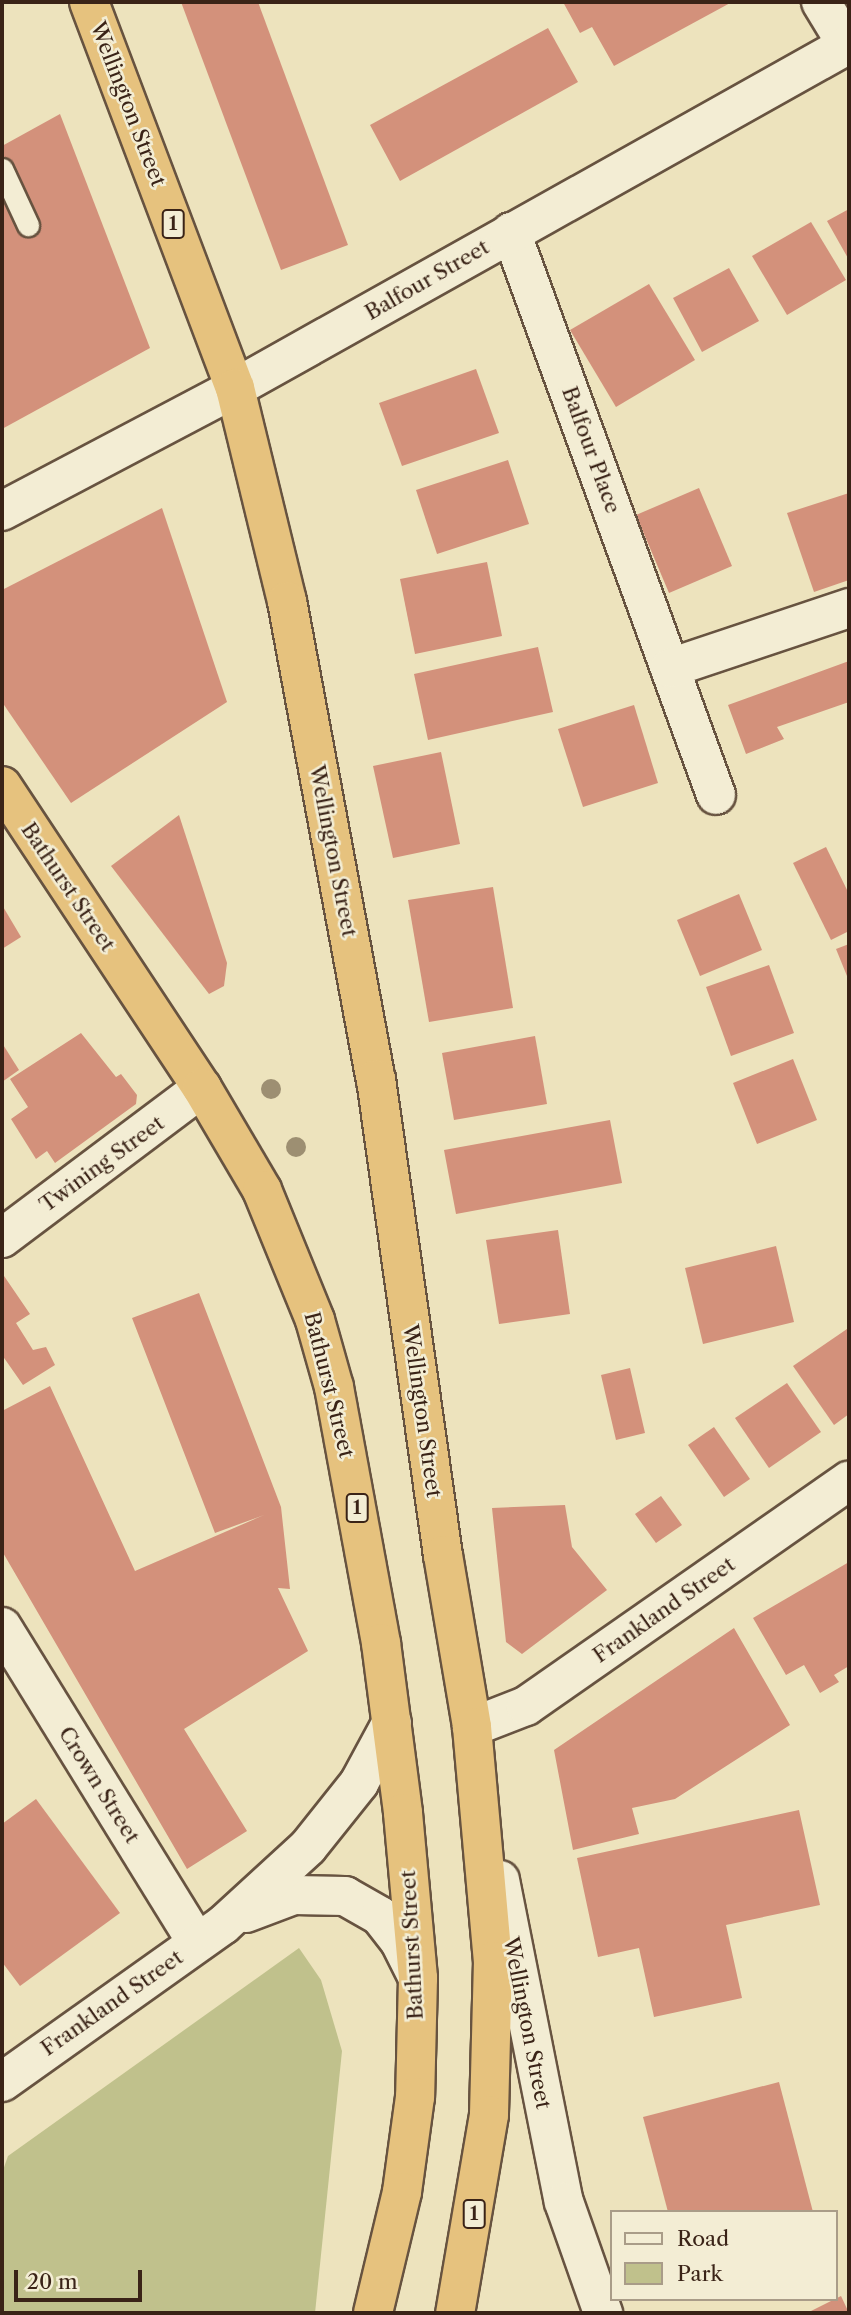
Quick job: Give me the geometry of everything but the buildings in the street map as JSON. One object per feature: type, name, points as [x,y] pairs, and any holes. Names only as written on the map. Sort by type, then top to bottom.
[{"type":"highway","name":"Wellington Street","points":[[89,2],[235,388],[287,601],[376,1079],[443,1555],[472,1727],[493,1961],[490,2087],[477,2197],[455,2313]]},
{"type":"highway","name":"Bathurst Street","points":[[2,786],[202,1088],[262,1190],[315,1320],[351,1468],[391,1722],[418,1978],[415,2097],[402,2192],[373,2313]]},
{"type":"street","points":[[821,2],[848,44]]},
{"type":"street","name":"Balfour Street","points":[[2,510],[235,388],[848,44]]},
{"type":"street","name":"Balfour Place","points":[[511,232],[716,795]]},
{"type":"street","points":[[670,668],[849,608]]},
{"type":"street","name":"Twining Street","points":[[2,1238],[202,1088]]},
{"type":"street","name":"Frankland Street","points":[[472,1727],[526,1706],[849,1481]]},
{"type":"street","name":"Crown Street","points":[[2,1627],[210,1934]]},
{"type":"street","name":"Frankland Street","points":[[2,2082],[210,1934],[308,1847],[337,1814],[375,1757],[391,1722]]},
{"type":"street","name":"Wellington Street","points":[[472,1727],[561,2189],[603,2313]]},
{"type":"street","name":"Frankland Street","points":[[210,1934],[294,1895],[345,1896],[380,1916],[399,1940],[418,1978]]},
{"type":"lane","points":[[2,169],[28,225]]},
{"type":"green space","points":[[299,1948],[321,1980],[342,2051],[315,2313],[2,2313],[2,2173],[8,2156]]}]
